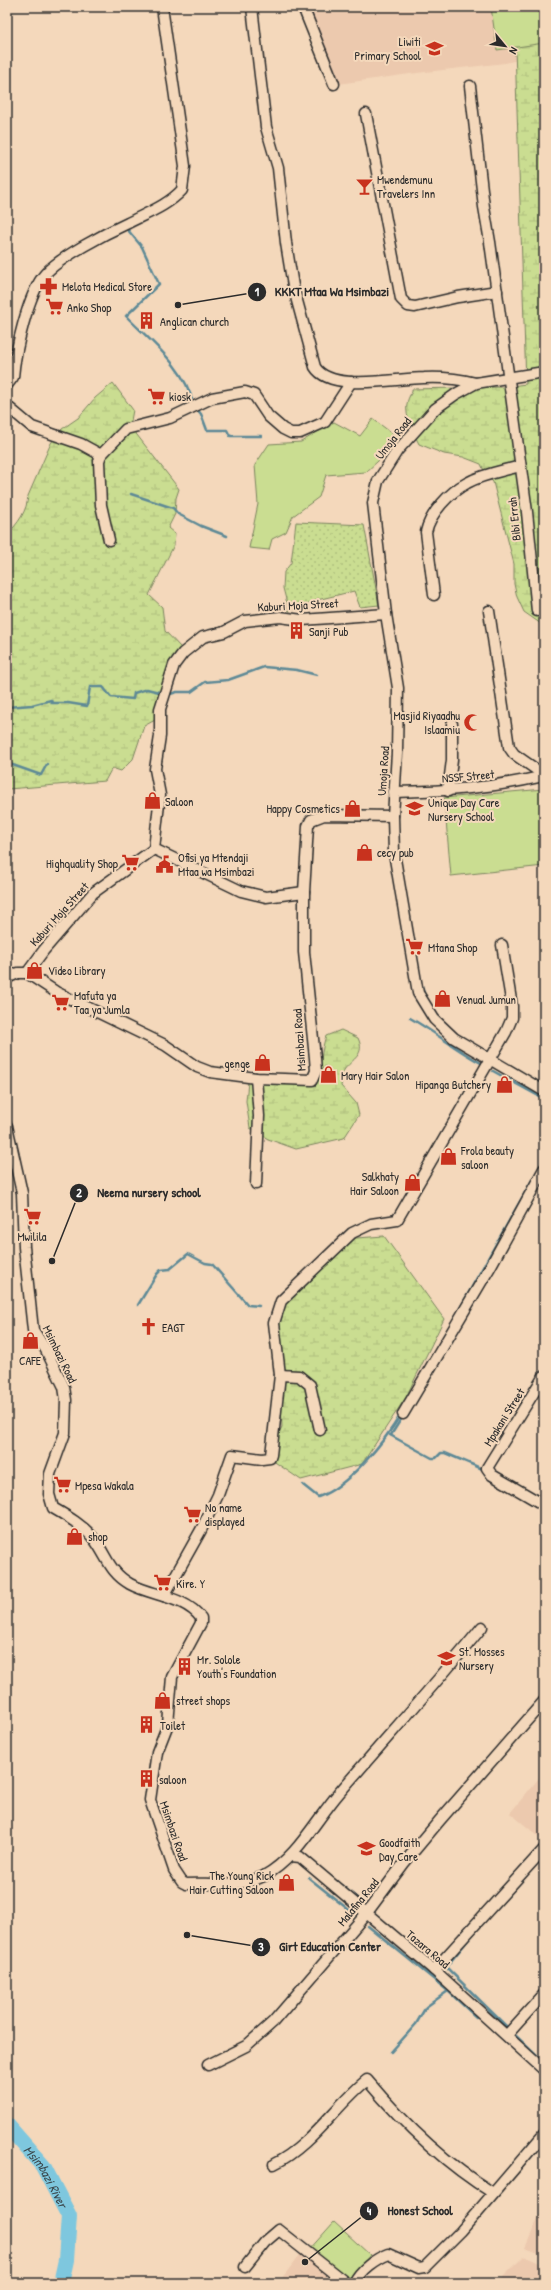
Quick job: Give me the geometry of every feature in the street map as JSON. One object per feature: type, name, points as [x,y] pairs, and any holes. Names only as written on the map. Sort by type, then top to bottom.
[{"type":"street","points":[[7,385],[12,377],[26,317],[36,288],[44,274],[101,236],[164,206],[182,190],[185,166],[162,7]]},
{"type":"street","points":[[252,7],[266,126],[278,168],[286,243],[298,309],[313,361],[319,373],[333,379],[351,382],[444,378],[476,383],[544,372]]},
{"type":"street","points":[[303,7],[334,84]]},
{"type":"street","name":"Bibi Errah","points":[[470,86],[484,207],[527,512],[537,611]]},
{"type":"street","points":[[366,114],[401,299],[408,306],[415,307],[458,297],[497,292]]},
{"type":"street","points":[[109,540],[98,484],[99,462],[101,455],[126,429],[170,418],[212,398],[250,392],[268,416],[283,429],[291,433],[300,433],[325,422],[351,382]]},
{"type":"street","name":"Umoja Road","points":[[476,383],[456,394],[435,409],[397,451],[378,481],[374,494],[374,528],[398,688],[397,746],[393,816],[394,853],[418,993],[434,1019],[454,1038],[544,1091]]},
{"type":"street","points":[[7,406],[32,427],[81,444],[101,455]]},
{"type":"street","points":[[434,595],[426,532],[428,523],[434,514],[466,484],[486,475],[520,466]]},
{"type":"street","points":[[489,611],[509,747],[514,754],[544,776]]},
{"type":"street","name":"Kaburi Moja Street","points":[[27,972],[93,893],[154,849],[160,795],[155,769],[160,736],[160,709],[174,665],[183,653],[203,637],[224,632],[245,621],[280,617],[302,620],[386,614]]},
{"type":"street","points":[[448,791],[452,760],[452,724]]},
{"type":"street","name":"NSSF Street","points":[[394,792],[448,791],[504,786],[544,776]]},
{"type":"street","name":"Msimbazi Road","points":[[27,972],[56,992],[165,1045],[197,1067],[210,1072],[256,1078],[310,1081],[315,1076],[315,1058],[304,952],[304,892],[308,826],[311,820],[324,815],[393,816]]},
{"type":"street","points":[[154,849],[241,891],[266,897],[304,892]]},
{"type":"street","points":[[164,1596],[201,1530],[218,1495],[232,1455],[262,1459],[270,1458],[276,1426],[280,1375],[274,1323],[281,1301],[352,1232],[372,1224],[397,1220],[490,1060],[512,1018],[512,1006],[502,945]]},
{"type":"street","points":[[7,978],[18,973],[27,972]]},
{"type":"street","points":[[256,1078],[259,1116],[256,1184]]},
{"type":"street","name":"Msimbazi Road","points":[[7,1126],[22,1193],[24,1247],[33,1330],[46,1350],[64,1387],[66,1400],[65,1434],[50,1474],[49,1494],[53,1508],[70,1518],[94,1539],[111,1569],[119,1576],[130,1584],[164,1596],[188,1607],[199,1616],[201,1620],[172,1677],[171,1709],[168,1724],[157,1752],[150,1791],[150,1800],[174,1870],[178,1878],[186,1884],[249,1881],[279,1866],[291,1856]]},
{"type":"street","points":[[403,1414],[489,1269],[544,1169]]},
{"type":"street","points":[[280,1375],[299,1376],[310,1385],[320,1430]]},
{"type":"street","name":"Mpakani Street","points":[[544,1376],[491,1462],[488,1471],[544,1505]]},
{"type":"street","points":[[291,1856],[337,1795],[412,1712],[482,1627]]},
{"type":"street","name":"Malafina Road","points":[[208,2065],[246,2046],[273,2022],[366,1914],[404,1863],[544,1701]]},
{"type":"street","points":[[434,1970],[544,1849]]},
{"type":"street","name":"Tazara Road","points":[[291,1856],[300,1857],[434,1970],[544,2070]]},
{"type":"street","points":[[507,2035],[544,1994]]},
{"type":"street","points":[[274,2164],[293,2152],[345,2098],[367,2080],[396,2114],[427,2144],[469,2178],[493,2193]]},
{"type":"street","points":[[354,2283],[368,2265],[378,2258],[388,2254],[419,2268],[425,2267],[461,2231],[544,2134]]},
{"type":"street","points":[[245,2267],[265,2242],[279,2230],[346,2283]]},
{"type":"shaded area","name":"Liwiti Primary School","points":[[309,7],[544,7],[544,54],[505,63],[338,84]]},
{"type":"shaded area","points":[[544,1772],[544,1841],[510,1813]]},
{"type":"shaded area","points":[[543,2207],[544,2208],[544,2255],[525,2248]]},
{"type":"shaded area","points":[[303,2251],[329,2273],[321,2283],[278,2283]]},
{"type":"shaded area","points":[[524,2256],[544,2265],[544,2283],[497,2283]]},
{"type":"green space","points":[[491,7],[543,7],[544,43],[497,50]]},
{"type":"green space","points":[[544,22],[544,626],[524,612],[517,597],[514,584],[514,564],[493,482],[485,473],[481,464],[463,457],[444,454],[419,444],[410,425],[407,405],[412,389],[503,387],[526,384],[515,48],[533,24]]},
{"type":"green space","points":[[113,383],[133,410],[130,426],[179,489],[176,498],[175,514],[168,528],[175,534],[174,545],[149,595],[162,607],[165,631],[182,649],[155,720],[144,726],[133,759],[121,771],[112,768],[105,781],[8,789],[7,534],[15,526],[24,512],[28,496],[51,443],[62,429],[78,418],[95,398]]},
{"type":"green space","points":[[373,419],[401,440],[366,472],[326,475],[319,497],[293,516],[286,532],[272,539],[269,550],[249,548],[258,504],[255,465],[269,444],[301,442],[334,422],[360,436]]},
{"type":"green space","points":[[296,522],[364,525],[379,605],[360,607],[354,591],[317,600],[289,611],[283,588],[284,572],[291,563]]},
{"type":"green space","points":[[544,789],[544,866],[451,876],[444,798]]},
{"type":"green space","points":[[341,1030],[358,1038],[360,1044],[359,1053],[344,1070],[342,1076],[341,1086],[356,1103],[359,1115],[344,1138],[296,1149],[268,1139],[250,1128],[246,1101],[248,1082],[266,1077],[300,1078],[318,1074],[326,1036]]},
{"type":"green space","points":[[384,1236],[444,1319],[406,1397],[362,1464],[301,1480],[266,1456],[282,1427],[280,1374],[270,1344],[278,1310],[343,1239]]},
{"type":"green space","points":[[334,2222],[370,2255],[347,2282],[308,2251]]},
{"type":"waterway","points":[[127,229],[142,247],[159,284],[126,316],[175,367],[189,391],[193,404]]},
{"type":"waterway","points":[[196,408],[201,414],[207,430],[227,430],[230,436],[261,436]]},
{"type":"waterway","points":[[131,494],[173,508],[178,514],[201,526],[227,536]]},
{"type":"waterway","points":[[167,695],[177,692],[191,692],[205,682],[228,680],[264,667],[297,670],[317,675]]},
{"type":"waterway","points":[[7,707],[32,705],[51,700],[52,703],[68,703],[87,706],[90,687],[103,687],[111,697],[133,699],[134,693],[147,689],[163,693]]},
{"type":"waterway","points":[[7,763],[41,775],[47,764]]},
{"type":"waterway","points":[[420,980],[425,996]]},
{"type":"waterway","points":[[410,1018],[481,1063]]},
{"type":"waterway","points":[[493,1071],[544,1099]]},
{"type":"waterway","points":[[539,1169],[544,1159]]},
{"type":"waterway","points":[[460,1308],[532,1180]]},
{"type":"waterway","points":[[138,1305],[157,1274],[161,1270],[170,1269],[188,1254],[205,1263],[212,1264],[248,1305],[259,1306]]},
{"type":"waterway","points":[[438,1364],[454,1337]]},
{"type":"waterway","points":[[303,1485],[318,1497],[330,1492],[365,1462],[386,1437],[401,1414]]},
{"type":"waterway","points":[[391,1435],[403,1416]]},
{"type":"waterway","points":[[390,1435],[432,1458],[436,1458],[441,1453],[445,1453],[485,1470]]},
{"type":"waterway","points":[[500,1890],[544,1842]]},
{"type":"waterway","points":[[498,1907],[527,1875]]},
{"type":"waterway","points":[[309,1878],[354,1914]]},
{"type":"waterway","points":[[341,1885],[364,1904]]},
{"type":"waterway","points":[[368,1926],[448,1991],[476,2017]]},
{"type":"waterway","points":[[474,1933],[446,1967],[507,2027]]},
{"type":"waterway","points":[[420,1952],[433,1961],[436,1961],[443,1953]]},
{"type":"waterway","points":[[391,2052],[416,2024],[426,2007],[448,1991]]},
{"type":"waterway","points":[[516,2032],[514,2034],[542,2061]]},
{"type":"waterway","name":"Msimbazi River","points":[[7,2125],[43,2166],[69,2216],[66,2260],[61,2283]]},
{"type":"place","name":"Liwiti Primary School","points":[[434,48]]},
{"type":"place","name":"Mwendemunu Travelers Inn","points":[[364,186]]},
{"type":"place","name":"Melota Medical Store","points":[[49,286]]},
{"type":"place","name":"KKKT Mtaa Wa Msimbazi","points":[[178,305]]},
{"type":"place","name":"Anko Shop","points":[[54,307]]},
{"type":"place","name":"Anglican church","points":[[147,321]]},
{"type":"place","name":"kiosk","points":[[156,396]]},
{"type":"place","name":"Sanji Pub","points":[[296,631]]},
{"type":"place","name":"Masjid Riyaadhu Islaamiu","points":[[473,722]]},
{"type":"place","name":"Saloon","points":[[152,801]]},
{"type":"place","name":"Happy Cosmetics","points":[[353,808]]},
{"type":"place","name":"Unique Day Care Nursery School","points":[[415,809]]},
{"type":"place","name":"cecy pub","points":[[364,852]]},
{"type":"place","name":"Highquality Shop","points":[[131,863]]},
{"type":"place","name":"Ofisi ya Mtendaji Mtaa wa Msimbazi","points":[[165,864]]},
{"type":"place","name":"Mtana Shop","points":[[415,947]]},
{"type":"place","name":"Video Library","points":[[35,970]]},
{"type":"place","name":"Venual Jumun","points":[[443,999]]},
{"type":"place","name":"Mafuta ya Taa ya Jumla","points":[[61,1002]]},
{"type":"place","name":"genge","points":[[263,1063]]},
{"type":"place","name":"Mary Hair Salon","points":[[328,1075]]},
{"type":"place","name":"Hipanga Butchery","points":[[504,1084]]},
{"type":"place","name":"Frola beauty saloon","points":[[448,1157]]},
{"type":"place","name":"Salkhaty Hair Saloon","points":[[412,1183]]},
{"type":"place","name":"Mwilila","points":[[32,1217]]},
{"type":"place","name":"Neema nursery school","points":[[52,1261]]},
{"type":"place","name":"EAGT","points":[[149,1327]]},
{"type":"place","name":"CAFE","points":[[30,1341]]},
{"type":"place","name":"Mpesa Wakala","points":[[62,1485]]},
{"type":"place","name":"No name displayed","points":[[192,1514]]},
{"type":"place","name":"shop","points":[[75,1536]]},
{"type":"place","name":"Kire. Y","points":[[163,1583]]},
{"type":"place","name":"St. Mosses Nursery","points":[[446,1658]]},
{"type":"place","name":"Mr. Solole Youth's Foundation","points":[[184,1666]]},
{"type":"place","name":"street shops","points":[[163,1700]]},
{"type":"place","name":"Toilet","points":[[147,1725]]},
{"type":"place","name":"saloon","points":[[146,1779]]},
{"type":"place","name":"Goodfaith Day Care","points":[[366,1849]]},
{"type":"place","name":"The Young Rick Hair Cutting Saloon","points":[[287,1882]]},
{"type":"place","name":"Girt Education Center","points":[[187,1935]]},
{"type":"place","name":"Honest School","points":[[305,2262]]}]
